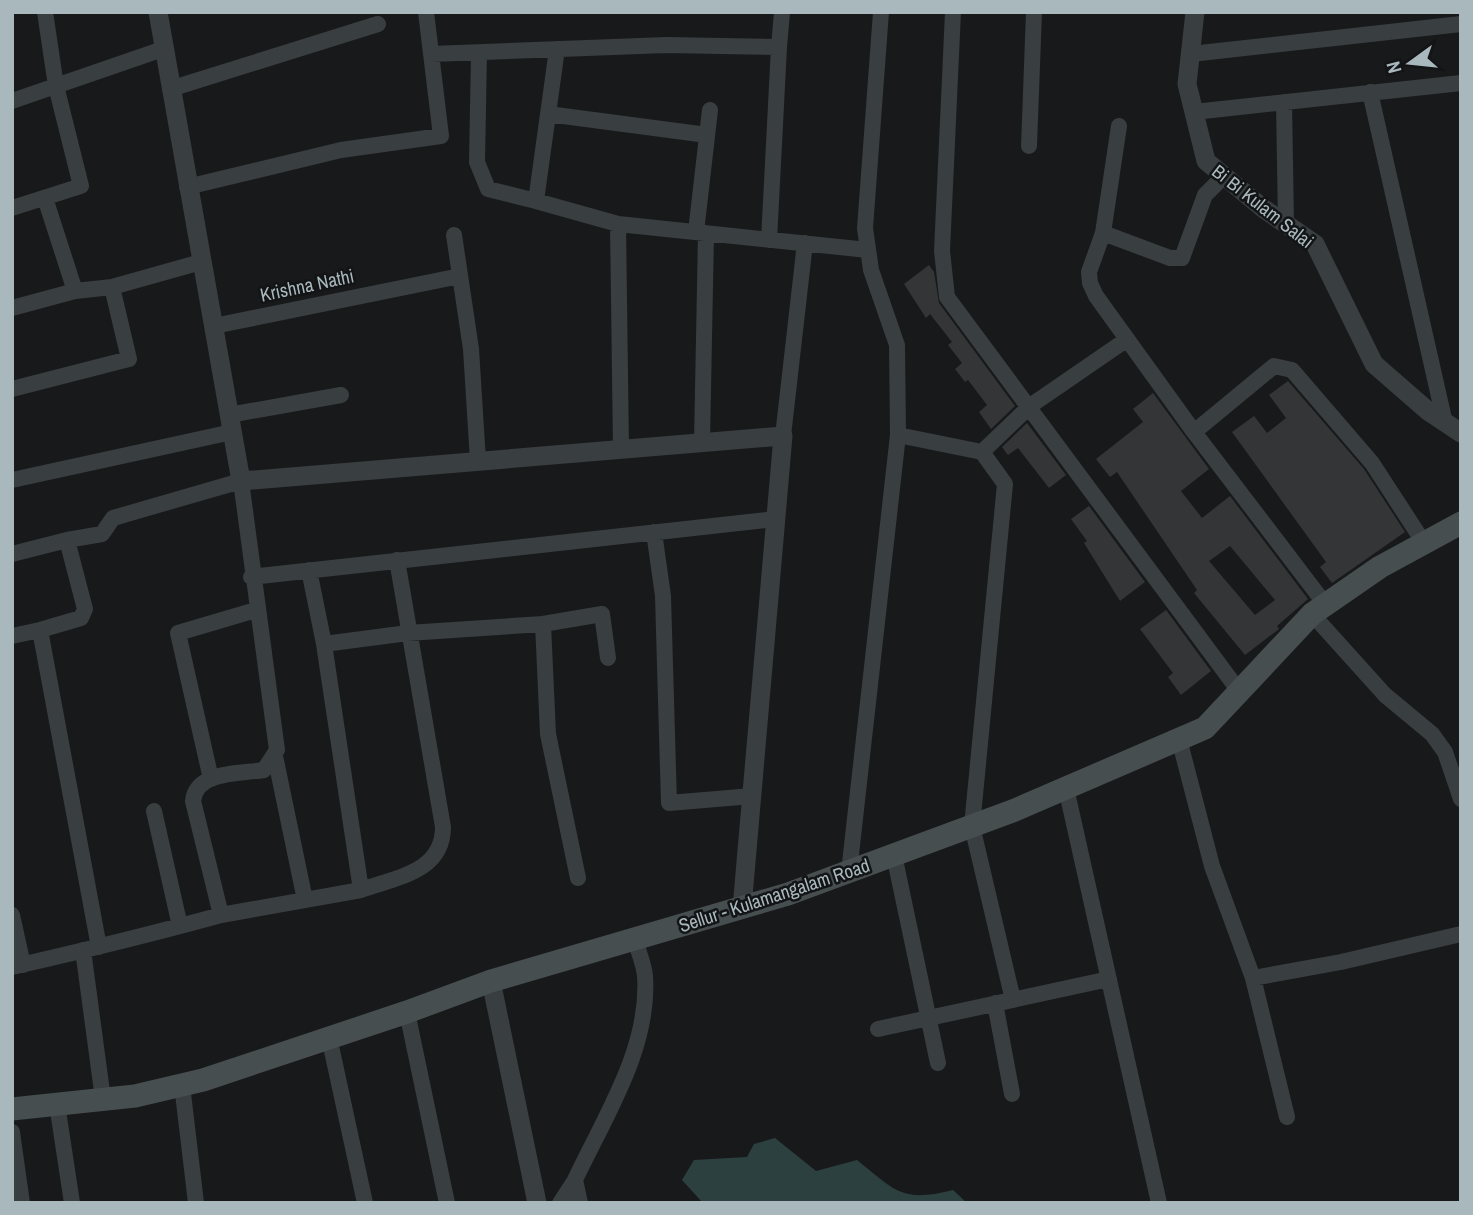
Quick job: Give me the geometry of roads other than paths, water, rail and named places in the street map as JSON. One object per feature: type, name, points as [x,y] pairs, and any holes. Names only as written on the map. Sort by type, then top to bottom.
[{"type":"main road","name":"Sellur - Kulamangalam Road","points":[[12,1109],[135,1096],[182,1085],[407,1012],[491,981],[743,908],[849,872],[1066,788],[1205,728],[1318,609],[1380,567],[1461,523]]},
{"type":"street","points":[[12,208],[81,186],[56,86],[45,12]]},
{"type":"street","points":[[158,12],[241,481],[275,756],[305,900]]},
{"type":"street","points":[[187,187],[341,150],[441,136],[426,12]]},
{"type":"street","points":[[769,240],[782,12]]},
{"type":"street","points":[[849,872],[898,435],[897,345],[871,270],[865,228],[881,12]]},
{"type":"street","points":[[953,12],[943,251],[947,297],[1239,691]]},
{"type":"street","points":[[1030,146],[1034,12]]},
{"type":"street","name":"Bi Bi Kulam Salai","points":[[1195,12],[1187,84],[1206,161],[1315,244],[1374,364],[1453,428]]},
{"type":"street","points":[[1191,54],[1435,19],[1460,27]]},
{"type":"street","points":[[170,89],[378,24]]},
{"type":"street","points":[[431,54],[666,45],[779,47]]},
{"type":"street","points":[[12,101],[163,49]]},
{"type":"street","points":[[536,201],[557,49]]},
{"type":"street","points":[[479,52],[477,162],[488,189],[618,224],[868,250]]},
{"type":"street","points":[[1194,112],[1461,83]]},
{"type":"street","points":[[1370,92],[1453,428]]},
{"type":"street","points":[[1284,102],[1286,224]]},
{"type":"street","points":[[702,443],[701,233],[710,110]]},
{"type":"street","points":[[548,114],[707,135]]},
{"type":"street","points":[[1119,126],[1103,233],[1090,272],[1090,283],[1126,340],[1318,609],[1385,695],[1432,734],[1445,752],[1461,799]]},
{"type":"street","points":[[1103,233],[1170,258],[1182,258],[1205,195],[1224,176]]},
{"type":"street","points":[[45,198],[75,291]]},
{"type":"street","points":[[618,224],[621,450]]},
{"type":"street","points":[[454,235],[471,349],[478,461]]},
{"type":"street","points":[[743,908],[783,436],[805,243]]},
{"type":"street","points":[[12,308],[75,291],[112,287],[201,262]]},
{"type":"street","name":"Krishna Nathi","points":[[214,326],[460,276]]},
{"type":"street","points":[[12,389],[129,359],[112,287]]},
{"type":"street","points":[[982,452],[1030,406],[1126,340]]},
{"type":"street","points":[[1194,432],[1274,366],[1292,370],[1372,463],[1424,543]]},
{"type":"street","points":[[12,480],[341,395]]},
{"type":"street","points":[[898,435],[982,452],[1005,484],[972,826],[1013,1000]]},
{"type":"street","points":[[12,554],[102,534],[113,517],[241,481],[783,436]]},
{"type":"street","points":[[251,577],[776,519]]},
{"type":"street","points":[[654,532],[663,596],[669,803],[752,796]]},
{"type":"street","points":[[12,636],[81,618],[85,609],[67,540]]},
{"type":"street","points":[[12,915],[18,966],[221,915],[362,890],[424,867],[436,856],[443,843],[443,827],[397,560]]},
{"type":"street","points":[[309,570],[324,644],[362,890]]},
{"type":"street","points":[[211,779],[178,633],[256,610]]},
{"type":"street","points":[[324,644],[408,633],[543,624],[602,614],[608,658]]},
{"type":"street","points":[[543,624],[548,734],[578,878]]},
{"type":"street","points":[[40,630],[91,948],[103,1099]]},
{"type":"street","points":[[1178,739],[1212,866],[1253,978],[1287,1117]]},
{"type":"street","points":[[221,915],[194,802],[195,789],[201,782],[211,779],[264,769],[275,756]]},
{"type":"street","points":[[1066,788],[1159,1203]]},
{"type":"street","points":[[154,811],[180,926]]},
{"type":"street","points":[[894,855],[938,1063]]},
{"type":"street","points":[[1253,978],[1341,962],[1461,934]]},
{"type":"street","points":[[560,1203],[575,1180],[637,1048],[645,1007],[645,972],[635,939]]},
{"type":"street","points":[[878,1029],[1109,979]]},
{"type":"street","points":[[491,981],[537,1203]]},
{"type":"street","points":[[995,1003],[1012,1094]]},
{"type":"street","points":[[407,1012],[447,1203]]},
{"type":"street","points":[[329,1037],[365,1203]]},
{"type":"street","points":[[182,1085],[196,1203]]},
{"type":"street","points":[[57,1104],[72,1203]]},
{"type":"street","points":[[12,1132],[22,1203]]},
{"type":"street","points":[[575,1180],[580,1203]]}]
